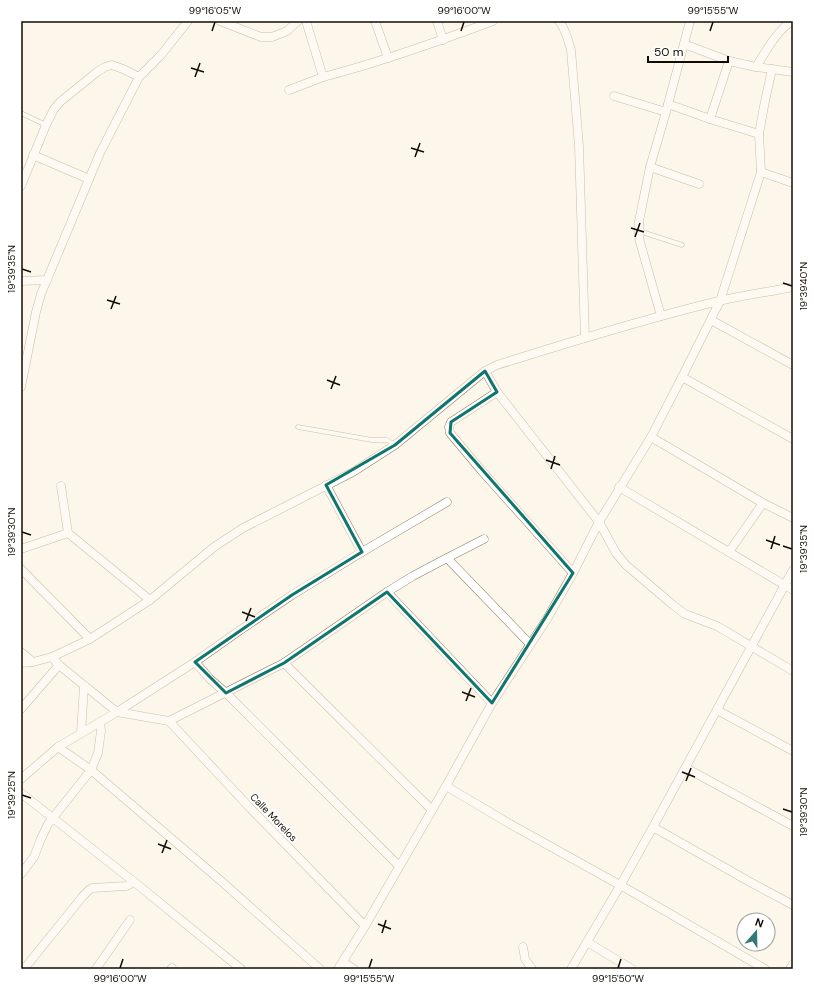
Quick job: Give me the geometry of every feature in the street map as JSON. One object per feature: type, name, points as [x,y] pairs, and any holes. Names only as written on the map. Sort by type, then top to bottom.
[{"type":"street","points":[[21,387],[41,294],[100,153],[139,77],[161,56],[188,21]]},
{"type":"street","points":[[220,21],[261,37],[272,37],[287,31],[298,21]]},
{"type":"street","points":[[306,21],[324,78]]},
{"type":"street","points":[[375,21],[388,58]]},
{"type":"street","points":[[437,21],[443,40]]},
{"type":"street","points":[[289,90],[443,40],[493,21]]},
{"type":"street","points":[[559,21],[568,37],[571,50],[579,146],[585,338]]},
{"type":"street","points":[[661,316],[640,242],[639,221],[650,167],[690,21]]},
{"type":"street","points":[[756,67],[787,22]]},
{"type":"street","points":[[684,44],[729,61],[756,67],[793,72]]},
{"type":"street","points":[[710,119],[729,61]]},
{"type":"street","points":[[21,186],[46,125],[54,109],[60,102],[97,72],[112,65],[122,68],[139,77]]},
{"type":"street","points":[[338,969],[365,926],[492,703],[547,619],[573,574],[598,522],[651,437],[711,320],[720,301],[761,172],[759,134],[772,69]]},
{"type":"street","points":[[614,96],[710,119],[759,134]]},
{"type":"street","points":[[33,155],[89,178]]},
{"type":"street","points":[[650,167],[699,184]]},
{"type":"street","points":[[761,172],[793,183]]},
{"type":"street","points":[[21,281],[47,280]]},
{"type":"street","points":[[21,663],[33,662],[52,657],[90,639],[150,600],[214,547],[243,528],[353,472],[395,445],[485,371],[497,365],[661,316],[720,301],[791,289]]},
{"type":"street","points":[[711,320],[793,365]]},
{"type":"street","points":[[485,371],[497,392],[598,522],[616,553],[626,565],[685,614],[717,626],[793,671]]},
{"type":"street","points":[[682,377],[793,439]]},
{"type":"street","points":[[497,392],[451,422],[449,427],[450,433],[573,574]]},
{"type":"street","points":[[651,437],[793,518]]},
{"type":"street","points":[[326,485],[362,552]]},
{"type":"street","points":[[61,486],[68,534],[150,600]]},
{"type":"street","points":[[619,487],[793,590]]},
{"type":"street","points":[[21,779],[58,747],[117,712],[195,662],[292,595],[447,502]]},
{"type":"street","points":[[729,552],[763,502]]},
{"type":"street","points":[[21,549],[68,534]]},
{"type":"street","points":[[52,657],[59,665],[117,712],[169,721],[284,663],[387,592],[413,576],[484,539]]},
{"type":"street","points":[[447,558],[530,644]]},
{"type":"street","points":[[21,569],[90,639]]},
{"type":"street","points":[[571,969],[620,886],[686,768],[793,570]]},
{"type":"street","points":[[387,592],[492,703]]},
{"type":"street","points":[[21,652],[33,662]]},
{"type":"street","points":[[195,662],[210,679],[226,693],[399,866]]},
{"type":"street","points":[[284,663],[432,810]]},
{"type":"street","points":[[21,709],[59,665]]},
{"type":"street","points":[[81,734],[84,686]]},
{"type":"street","points":[[717,710],[793,751]]},
{"type":"street","name":"Calle Morelos","points":[[169,721],[251,809],[365,926]]},
{"type":"street","points":[[21,874],[34,857],[48,824],[91,770],[98,753],[101,731],[100,722]]},
{"type":"street","points":[[58,747],[91,770],[220,880],[320,969]]},
{"type":"street","points":[[686,768],[793,826]]},
{"type":"street","points":[[446,786],[765,969]]},
{"type":"street","points":[[21,793],[132,880],[241,969]]},
{"type":"street","points":[[653,827],[793,905]]},
{"type":"street","points":[[24,969],[89,890],[96,888],[122,887],[129,885],[132,880]]},
{"type":"street","points":[[96,969],[130,920]]},
{"type":"street","points":[[587,942],[632,969]]},
{"type":"street","points":[[523,947],[525,959],[532,969]]},
{"type":"street","points":[[577,959],[577,969]]},
{"type":"street","points":[[343,962],[354,969]]},
{"type":"street","points":[[790,969],[793,964]]},
{"type":"lane","points":[[21,113],[46,125]]},
{"type":"lane","points":[[639,231],[682,245]]},
{"type":"lane","points":[[298,427],[372,440],[387,440],[395,445]]},
{"type":"highlighted area","points":[[485,371],[497,392],[451,422],[450,433],[573,573],[492,703],[387,592],[284,663],[226,693],[195,662],[292,595],[362,552],[326,485],[395,445]]}]
